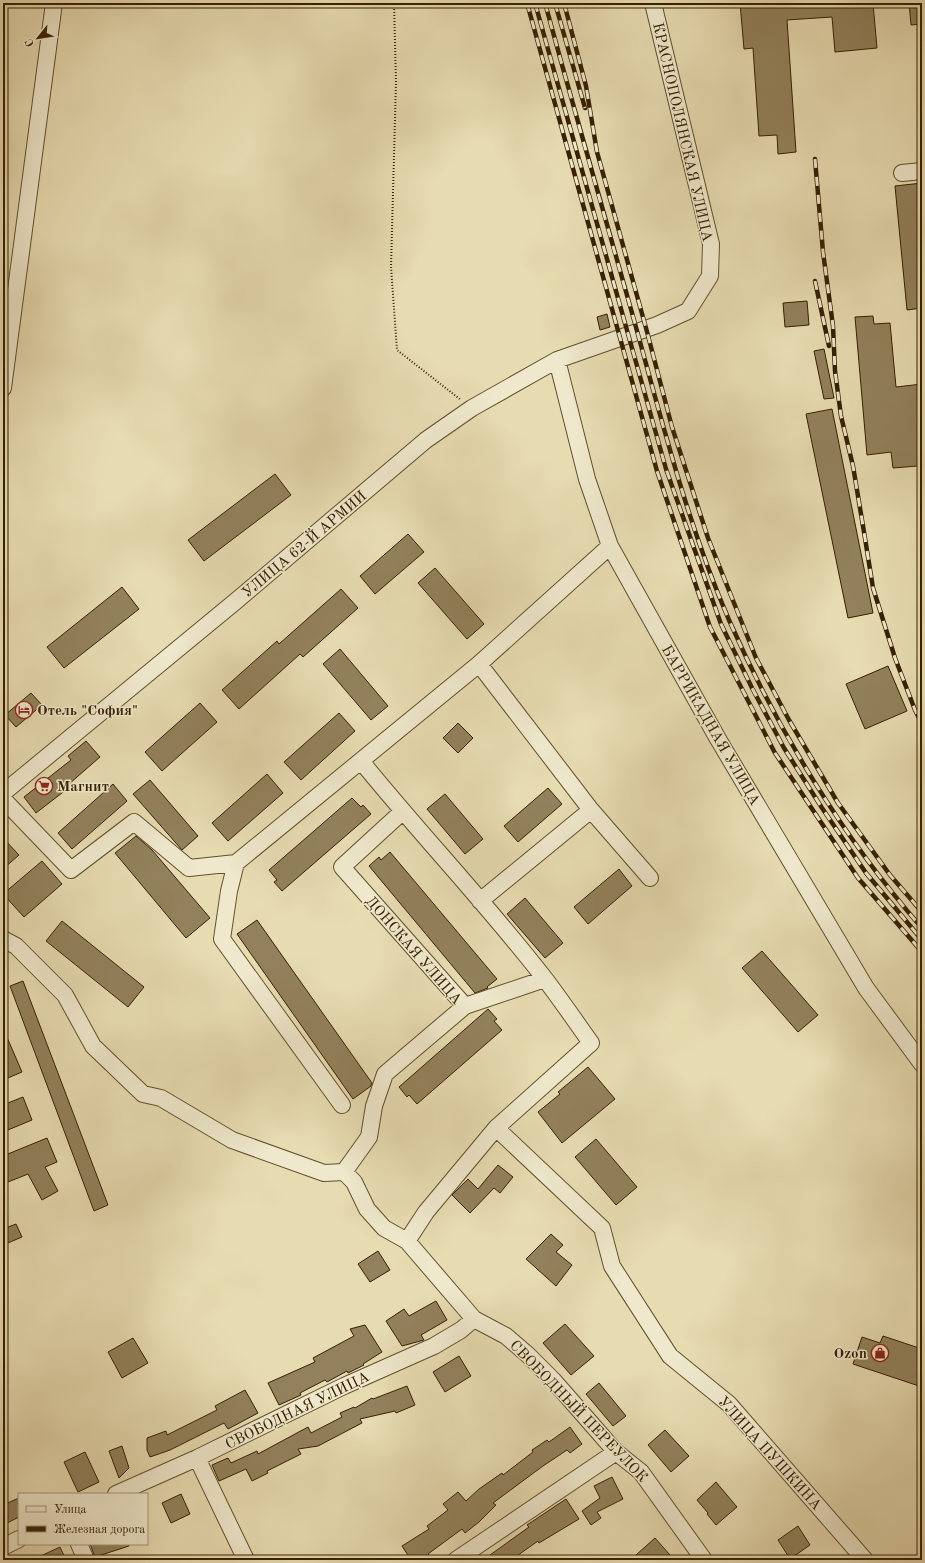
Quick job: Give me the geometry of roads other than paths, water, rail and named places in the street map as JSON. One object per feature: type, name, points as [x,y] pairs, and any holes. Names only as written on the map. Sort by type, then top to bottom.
[{"type":"street","points":[[3,388],[6,336],[54,3]]},
{"type":"street","name":"КРАСНОПОЛЯНСКАЯ УЛИЦА","points":[[629,335],[688,311],[710,276],[710,244],[653,3]]},
{"type":"street","points":[[902,173],[922,172]]},
{"type":"street","name":"УЛИЦА 62-Й АРМИИ","points":[[3,793],[236,601],[426,440],[472,408],[557,360],[629,335]]},
{"type":"street","name":"БАРРИКАДНАЯ УЛИЦА","points":[[557,360],[587,478],[610,546],[718,739],[866,988],[922,1064]]},
{"type":"street","points":[[3,799],[71,870],[134,822],[189,868],[236,863],[479,664],[610,546]]},
{"type":"street","points":[[479,664],[591,810],[650,878]]},
{"type":"street","points":[[361,761],[402,812],[480,901],[544,979],[592,1043],[496,1128],[426,1212],[407,1241]]},
{"type":"street","points":[[480,901],[591,810]]},
{"type":"street","name":"ДОНСКАЯ УЛИЦА","points":[[344,1172],[369,1137],[374,1106],[385,1074],[465,1006],[342,867],[402,812]]},
{"type":"street","points":[[236,863],[229,891],[222,938],[342,1105]]},
{"type":"street","points":[[3,939],[16,946],[64,996],[93,1046],[143,1094],[161,1098],[232,1140],[324,1173],[344,1172]]},
{"type":"street","points":[[465,1006],[544,979]]},
{"type":"street","name":"УЛИЦА ПУШКИНА","points":[[496,1128],[602,1228],[612,1266],[670,1356],[729,1404],[865,1560]]},
{"type":"street","name":"СВОБОДНЫЙ ПЕРЕУЛОК","points":[[344,1172],[354,1182],[367,1209],[384,1228],[407,1241],[474,1318],[506,1336],[527,1354],[553,1380],[616,1452],[641,1472],[704,1560]]},
{"type":"street","name":"СВОБОДНАЯ УЛИЦА","points":[[118,1493],[197,1458],[344,1386],[434,1346],[461,1330],[474,1318]]},
{"type":"street","points":[[456,1560],[616,1452]]},
{"type":"street","points":[[197,1458],[246,1560]]},
{"type":"street","points":[[3,1547],[18,1540]]},
{"type":"street","points":[[79,1545],[86,1560]]},
{"type":"railway","points":[[527,3],[657,471],[710,627],[775,753],[858,878],[922,952]]},
{"type":"railway","points":[[535,3],[666,469],[721,624],[752,688],[784,748],[822,808],[866,873],[922,940]]},
{"type":"railway","points":[[545,3],[676,472],[700,546],[729,620],[768,701],[790,742],[814,781],[865,857],[922,928]]},
{"type":"railway","points":[[555,3],[585,108]]},
{"type":"railway","points":[[564,3],[586,86],[597,152],[672,427],[708,538],[756,658],[789,720],[838,803],[890,875],[922,912]]},
{"type":"railway","points":[[815,159],[823,252],[833,326],[835,371],[841,416],[853,466],[873,588],[895,658],[922,724]]},
{"type":"railway","points":[[815,281],[829,346]]},
{"type":"place","name":"Отель \"София\"","points":[[24,710]]},
{"type":"place","name":"Магнит","points":[[44,786]]},
{"type":"place","name":"Ozon","points":[[880,1353]]}]
